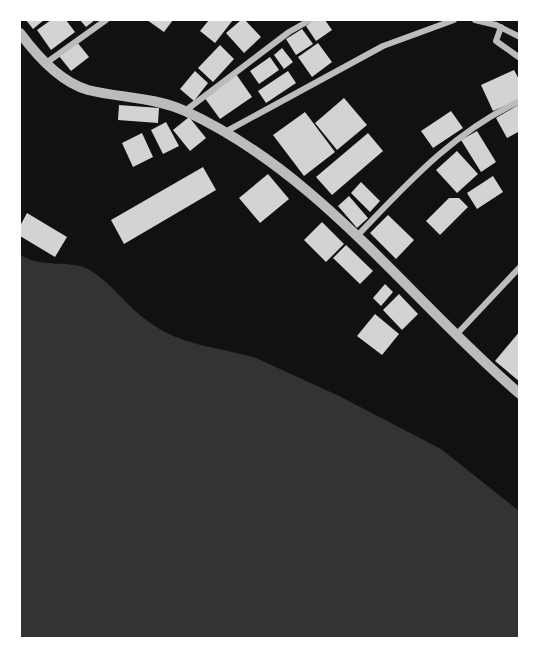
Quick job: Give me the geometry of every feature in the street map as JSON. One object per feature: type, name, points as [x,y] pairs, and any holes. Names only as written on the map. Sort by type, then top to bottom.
[{"type":"street","points":[[46,63],[106,20]]},
{"type":"street","points":[[185,111],[289,32],[310,20]]},
{"type":"street","points":[[229,134],[383,46],[454,20]]},
{"type":"street","points":[[475,20],[519,37]]},
{"type":"street","points":[[500,29],[496,38],[497,42],[519,58]]},
{"type":"street","points":[[20,33],[46,63],[70,82],[87,89],[141,98],[185,111],[229,134],[260,156],[329,209],[519,394]]},
{"type":"street","points":[[356,237],[429,163],[489,117],[519,101]]},
{"type":"street","points":[[456,335],[519,267]]},
{"type":"shaded area","points":[[20,255],[38,262],[74,265],[90,270],[106,282],[141,316],[161,330],[187,341],[256,358],[339,396],[441,449],[519,511],[519,638],[20,638]]},
{"type":"building","points":[[26,20],[44,20],[33,29]]},
{"type":"building","points":[[51,20],[66,20],[75,32],[51,50],[37,30]]},
{"type":"building","points":[[80,20],[95,20],[86,27]]},
{"type":"building","points":[[147,20],[173,20],[164,32]]},
{"type":"building","points":[[209,20],[233,20],[215,43],[200,31]]},
{"type":"building","points":[[241,20],[245,20],[261,37],[244,53],[226,33]]},
{"type":"building","points":[[314,20],[325,20],[332,30],[316,41],[306,26]]},
{"type":"building","points":[[302,29],[313,44],[296,55],[286,39]]},
{"type":"building","points":[[77,42],[89,57],[71,71],[59,56]]},
{"type":"building","points":[[318,43],[332,62],[312,77],[298,57]]},
{"type":"building","points":[[220,45],[234,59],[213,82],[198,68]]},
{"type":"building","points":[[282,48],[293,62],[284,69],[274,55]]},
{"type":"building","points":[[270,57],[279,70],[259,84],[250,71]]},
{"type":"building","points":[[514,70],[520,81],[520,99],[493,111],[481,85]]},
{"type":"building","points":[[195,71],[208,83],[194,101],[180,89]]},
{"type":"building","points":[[288,71],[296,83],[266,103],[258,91]]},
{"type":"building","points":[[236,74],[252,97],[220,119],[204,97]]},
{"type":"building","points":[[344,98],[367,125],[337,150],[315,123]]},
{"type":"building","points":[[520,104],[520,131],[507,138],[496,118]]},
{"type":"building","points":[[119,105],[159,108],[158,123],[118,120]]},
{"type":"building","points":[[451,111],[463,128],[433,148],[421,131]]},
{"type":"building","points":[[305,112],[335,152],[304,176],[273,135]]},
{"type":"building","points":[[189,117],[206,138],[190,151],[173,130]]},
{"type":"building","points":[[166,122],[179,146],[163,154],[151,130]]},
{"type":"building","points":[[477,131],[496,162],[481,172],[461,140]]},
{"type":"building","points":[[142,133],[153,157],[133,167],[122,143]]},
{"type":"building","points":[[368,133],[383,151],[332,195],[316,177]]},
{"type":"building","points":[[457,151],[478,174],[457,193],[436,170]]},
{"type":"building","points":[[203,167],[216,190],[124,244],[111,220]]},
{"type":"building","points":[[268,174],[289,199],[260,223],[239,198]]},
{"type":"building","points":[[493,176],[503,192],[477,209],[467,193]]},
{"type":"building","points":[[361,182],[380,201],[370,212],[351,193]]},
{"type":"building","points":[[349,196],[368,218],[357,228],[338,206]]},
{"type":"building","points":[[449,198],[459,198],[468,207],[440,235],[426,221]]},
{"type":"building","points":[[27,213],[67,237],[55,257],[20,236],[20,226]]},
{"type":"building","points":[[388,215],[414,240],[396,259],[370,233]]},
{"type":"building","points":[[322,222],[344,244],[326,262],[304,240]]},
{"type":"building","points":[[346,245],[373,271],[360,284],[333,258]]},
{"type":"building","points":[[385,284],[393,292],[381,306],[373,298]]},
{"type":"building","points":[[399,294],[418,314],[402,330],[383,310]]},
{"type":"building","points":[[375,314],[399,334],[382,355],[357,336]]},
{"type":"building","points":[[520,331],[520,382],[495,361]]}]
